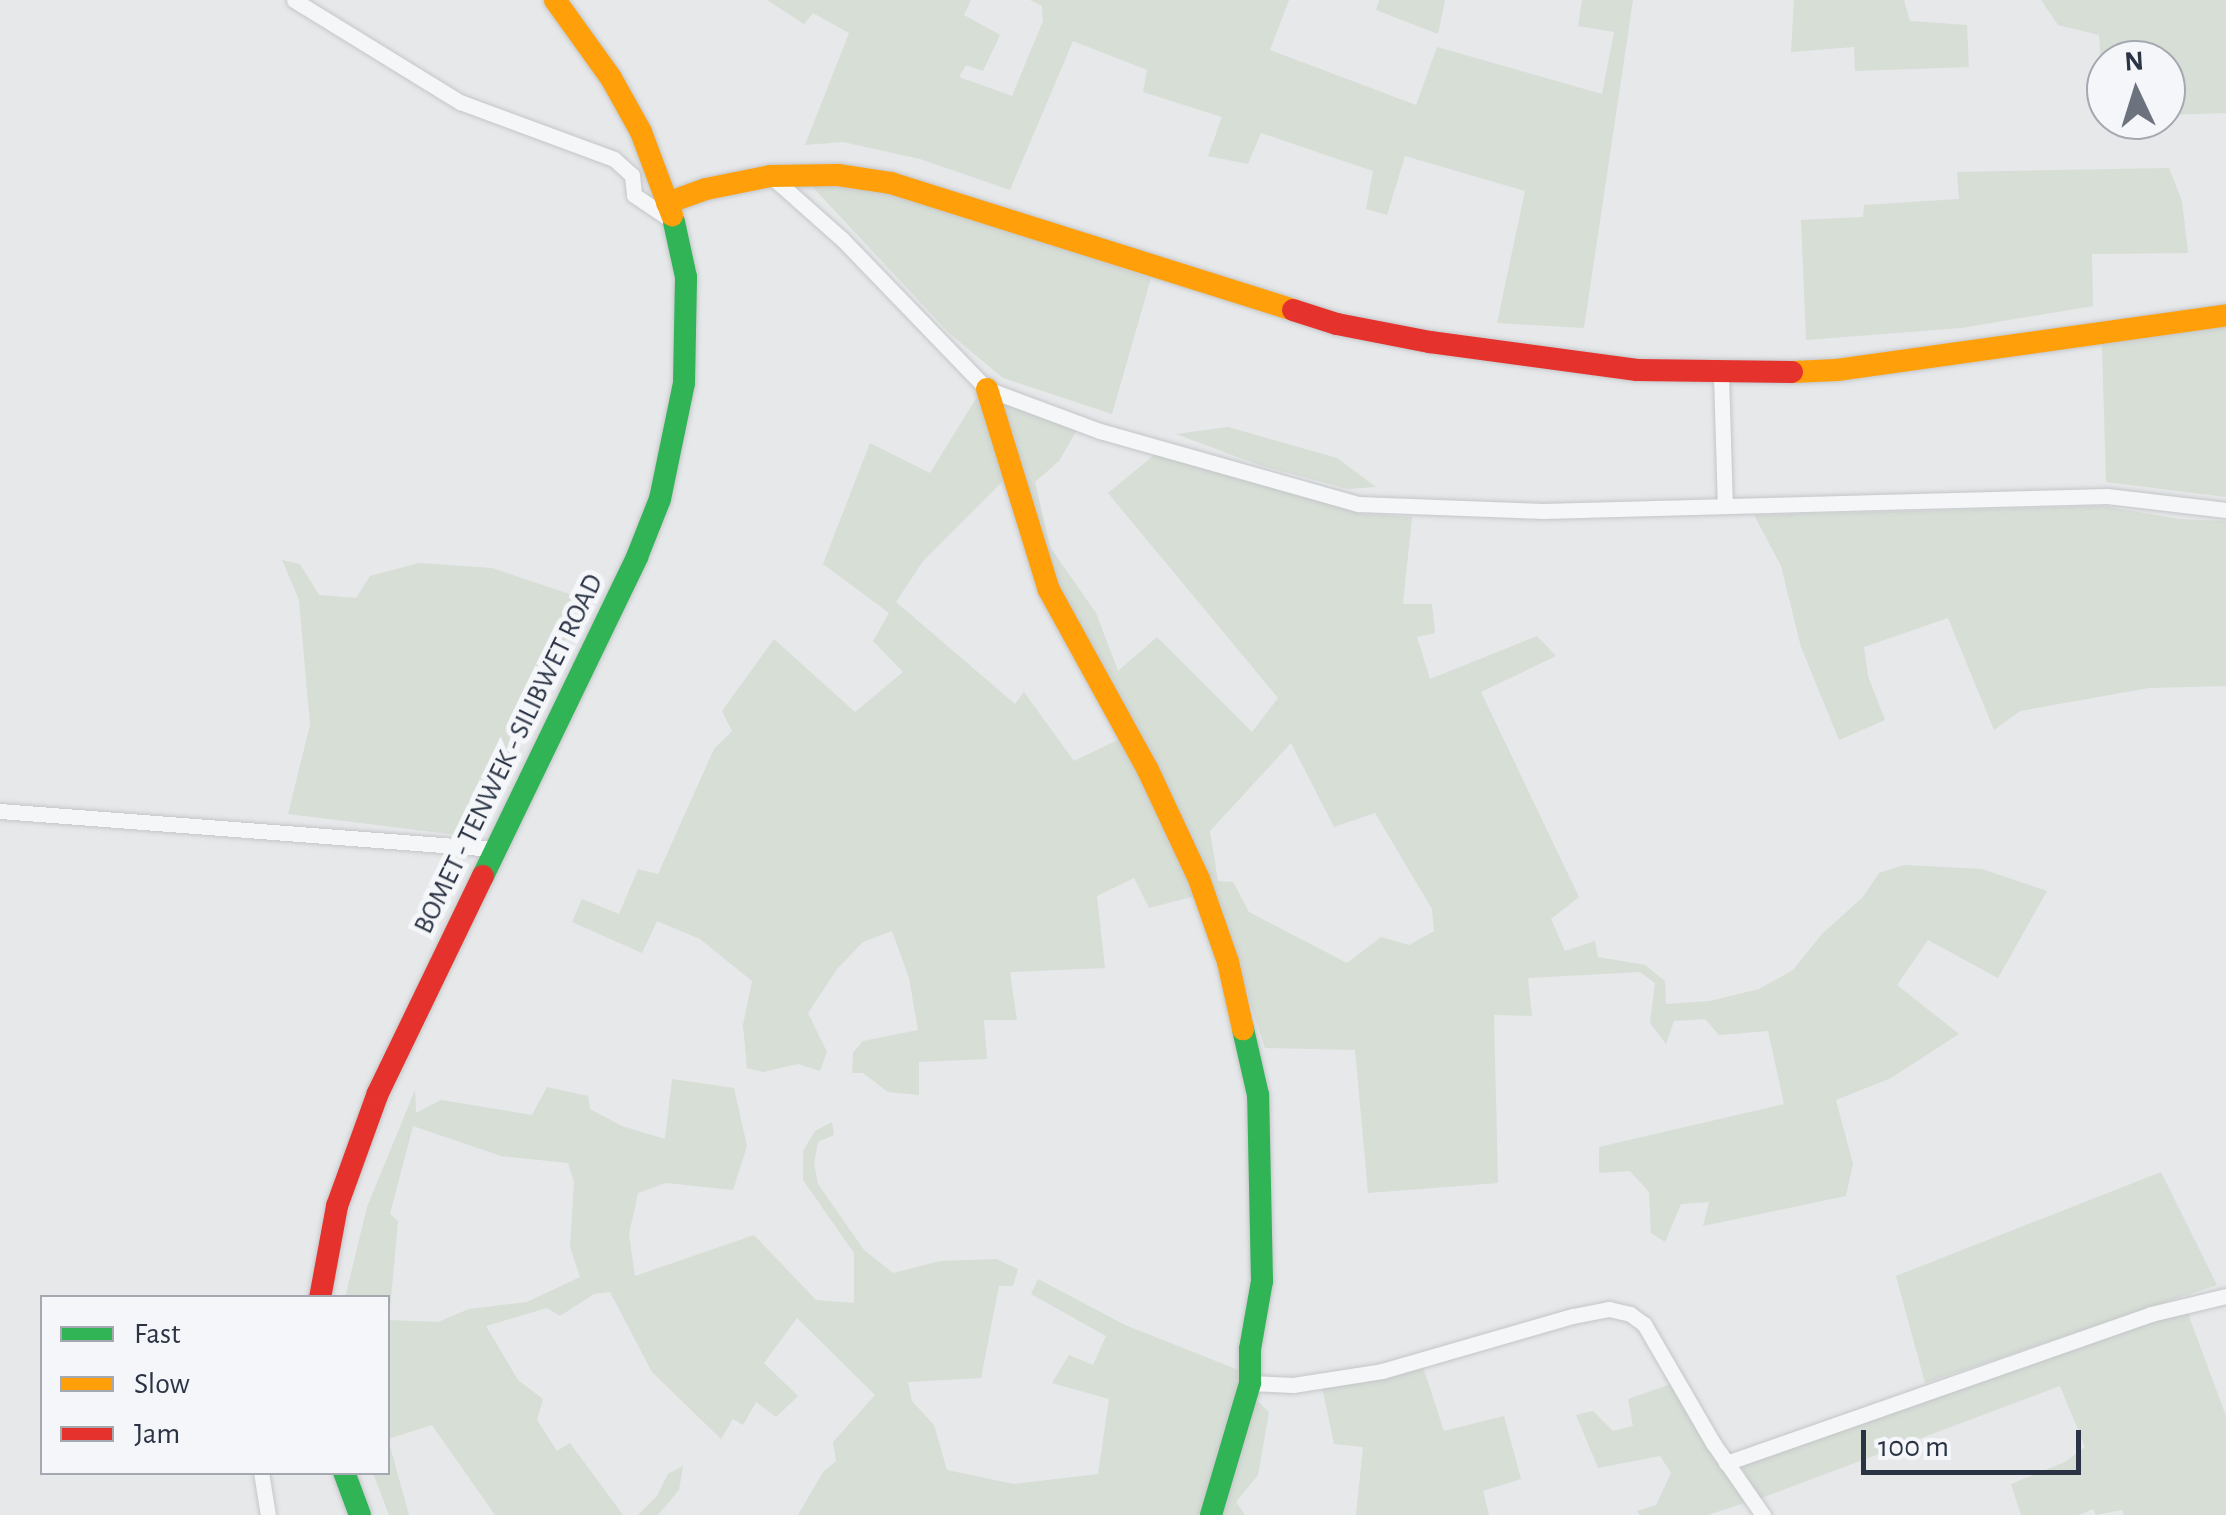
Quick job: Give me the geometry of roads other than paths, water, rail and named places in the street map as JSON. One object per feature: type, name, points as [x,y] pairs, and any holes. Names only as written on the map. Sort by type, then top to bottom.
[{"type":"street","points":[[294,0],[460,102],[614,159],[632,175],[634,195],[671,212],[706,189],[771,176],[838,176],[892,184],[1337,324],[1532,357],[1721,374],[1837,370],[2226,315]]},
{"type":"street","name":"BOMET - TENWEK - SILIBWET ROAD","points":[[321,1295],[337,1206],[378,1093],[638,557],[660,499],[684,383],[686,276],[671,212],[641,132],[610,78],[556,0]]},
{"type":"street","points":[[771,176],[854,251],[987,389],[1100,431],[1380,508],[1543,512],[2107,496],[2226,510]]},
{"type":"street","points":[[1721,374],[1726,505]]},
{"type":"street","points":[[987,389],[1048,590],[1184,845],[1228,962],[1262,1126],[1264,1256],[1250,1349],[1250,1384],[1211,1515]]},
{"type":"street","points":[[0,811],[498,849]]},
{"type":"street","points":[[1726,1463],[2151,1314],[2226,1296]]},
{"type":"street","points":[[1250,1384],[1293,1384],[1382,1371],[1609,1309],[1630,1314],[1644,1324],[1726,1463],[1763,1515]]},
{"type":"street","points":[[261,1475],[268,1515]]},
{"type":"street","points":[[345,1475],[360,1515]]}]
